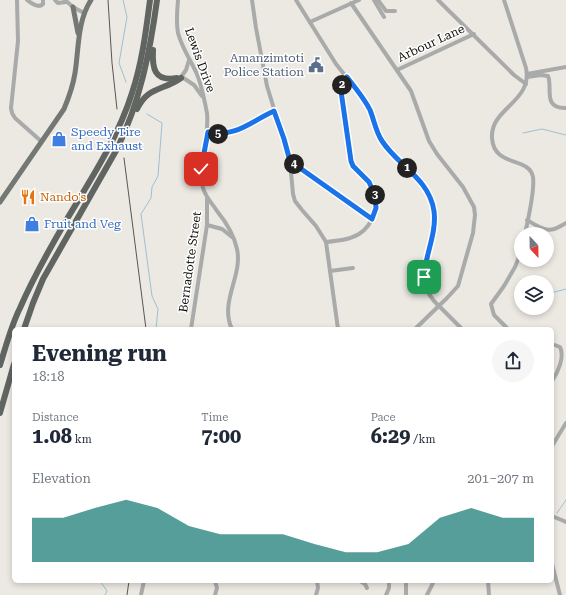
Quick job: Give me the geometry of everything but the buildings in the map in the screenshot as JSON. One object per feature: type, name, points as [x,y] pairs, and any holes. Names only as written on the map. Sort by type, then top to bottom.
[{"type":"highway","points":[[140,62],[146,0]]},
{"type":"highway","points":[[12,327],[29,287],[115,135],[132,93],[140,62],[150,0]]},
{"type":"highway","points":[[121,141],[138,97],[146,66],[157,0]]},
{"type":"highway","points":[[154,24],[152,63],[154,68],[158,75],[166,79],[182,77]]},
{"type":"highway","points":[[25,327],[43,279],[121,141],[140,103],[149,92],[182,77]]},
{"type":"highway","points":[[0,366],[12,328]]},
{"type":"highway","points":[[0,413],[12,371]]},
{"type":"main road","points":[[0,202],[64,109],[70,96],[75,72],[78,38],[84,12],[91,0]]},
{"type":"main road","points":[[73,7],[78,38]]},
{"type":"street","points":[[17,0],[18,41],[11,108],[15,118],[42,142]]},
{"type":"street","points":[[27,0],[35,6],[40,6],[43,4],[43,0]]},
{"type":"street","points":[[55,0],[58,3],[66,1],[73,7],[84,12]]},
{"type":"street","name":"Lewis Drive","points":[[178,0],[178,33],[183,48],[199,79],[205,104],[208,132],[201,169],[201,178],[207,198],[230,229],[238,252],[237,266],[228,300],[228,318],[231,327]]},
{"type":"street","points":[[252,0],[260,52],[274,111],[290,161],[293,194],[295,200],[316,226],[326,242],[338,327]]},
{"type":"street","points":[[296,0],[336,64],[369,109],[382,142],[423,185],[430,197],[434,212],[434,221],[425,263],[424,277],[429,294],[460,327]]},
{"type":"street","points":[[310,22],[359,0]]},
{"type":"street","points":[[374,0],[384,17]]},
{"type":"street","points":[[378,0],[386,11],[395,11]]},
{"type":"street","points":[[438,0],[514,75],[526,84]]},
{"type":"street","points":[[504,0],[527,76],[524,90],[496,120],[493,127],[492,138],[494,149],[500,156],[524,166],[533,176],[533,186],[526,227]]},
{"type":"street","points":[[351,3],[411,91],[426,135],[431,145],[463,187],[474,207],[475,214],[473,233],[458,286],[417,327]]},
{"type":"street","name":"Arbour Lane","points":[[397,70],[474,34]]},
{"type":"street","points":[[189,60],[182,77],[194,85],[205,104]]},
{"type":"street","points":[[527,76],[566,67]]},
{"type":"street","points":[[527,76],[548,76],[550,80],[549,92],[553,103],[556,106],[566,108]]},
{"type":"street","points":[[326,242],[341,240],[359,234],[372,219],[376,208],[374,191],[369,182],[353,166],[349,155],[341,91],[342,85],[347,77]]},
{"type":"street","points":[[208,132],[215,134],[231,133],[274,111]]},
{"type":"street","points":[[290,161],[372,219]]},
{"type":"street","name":"Bernadotte Street","points":[[191,327],[207,225],[207,198]]},
{"type":"street","points":[[527,220],[549,230],[555,229],[566,223]]},
{"type":"street","points":[[207,225],[222,229],[232,237]]},
{"type":"street","points":[[506,327],[494,315],[490,304],[504,286],[515,267]]},
{"type":"street","points":[[330,271],[353,268]]},
{"type":"street","points":[[554,345],[560,347],[562,350],[559,369],[554,378]]},
{"type":"street","points":[[554,443],[566,423]]},
{"type":"street","points":[[554,517],[566,522]]},
{"type":"street","points":[[554,572],[560,595]]},
{"type":"street","points":[[141,595],[144,583]]},
{"type":"street","points":[[215,595],[217,588],[216,583]]},
{"type":"street","points":[[316,595],[318,583]]},
{"type":"street","points":[[363,583],[367,588]]},
{"type":"street","points":[[386,595],[389,588],[389,583]]},
{"type":"street","points":[[406,583],[406,595]]},
{"type":"street","points":[[427,595],[433,583]]},
{"type":"street","points":[[488,583],[489,595]]},
{"type":"waterway","points":[[123,0],[127,17],[119,63],[126,82]]},
{"type":"waterway","points":[[147,114],[162,123],[158,176],[152,187],[151,198],[141,214],[152,296],[158,309],[156,327]]},
{"type":"waterway","points":[[523,133],[542,129],[566,135]]},
{"type":"waterway","points":[[554,292],[566,289]]},
{"type":"waterway","points":[[557,513],[566,500]]},
{"type":"waterway","points":[[101,583],[107,591],[105,595]]},
{"type":"railway","points":[[108,0],[117,109]]},
{"type":"railway","points":[[124,158],[146,327]]},
{"type":"railway","points":[[127,595],[129,583]]},
{"type":"place","name":"Amanzimtoti Police Station","points":[[316,65]]},
{"type":"place","name":"Speedy Tire and Exhaust","points":[[59,139]]},
{"type":"place","name":"Nando's","points":[[28,197]]},
{"type":"place","name":"Fruit and Veg","points":[[32,224]]},
{"type":"route","points":[[201,169],[208,132],[215,134],[231,133],[274,111],[290,161],[372,219],[376,208],[374,191],[369,182],[353,166],[349,155],[341,91],[342,85],[347,77],[366,102],[382,142],[423,185],[430,197],[433,205],[434,221],[425,263],[424,277]]}]
